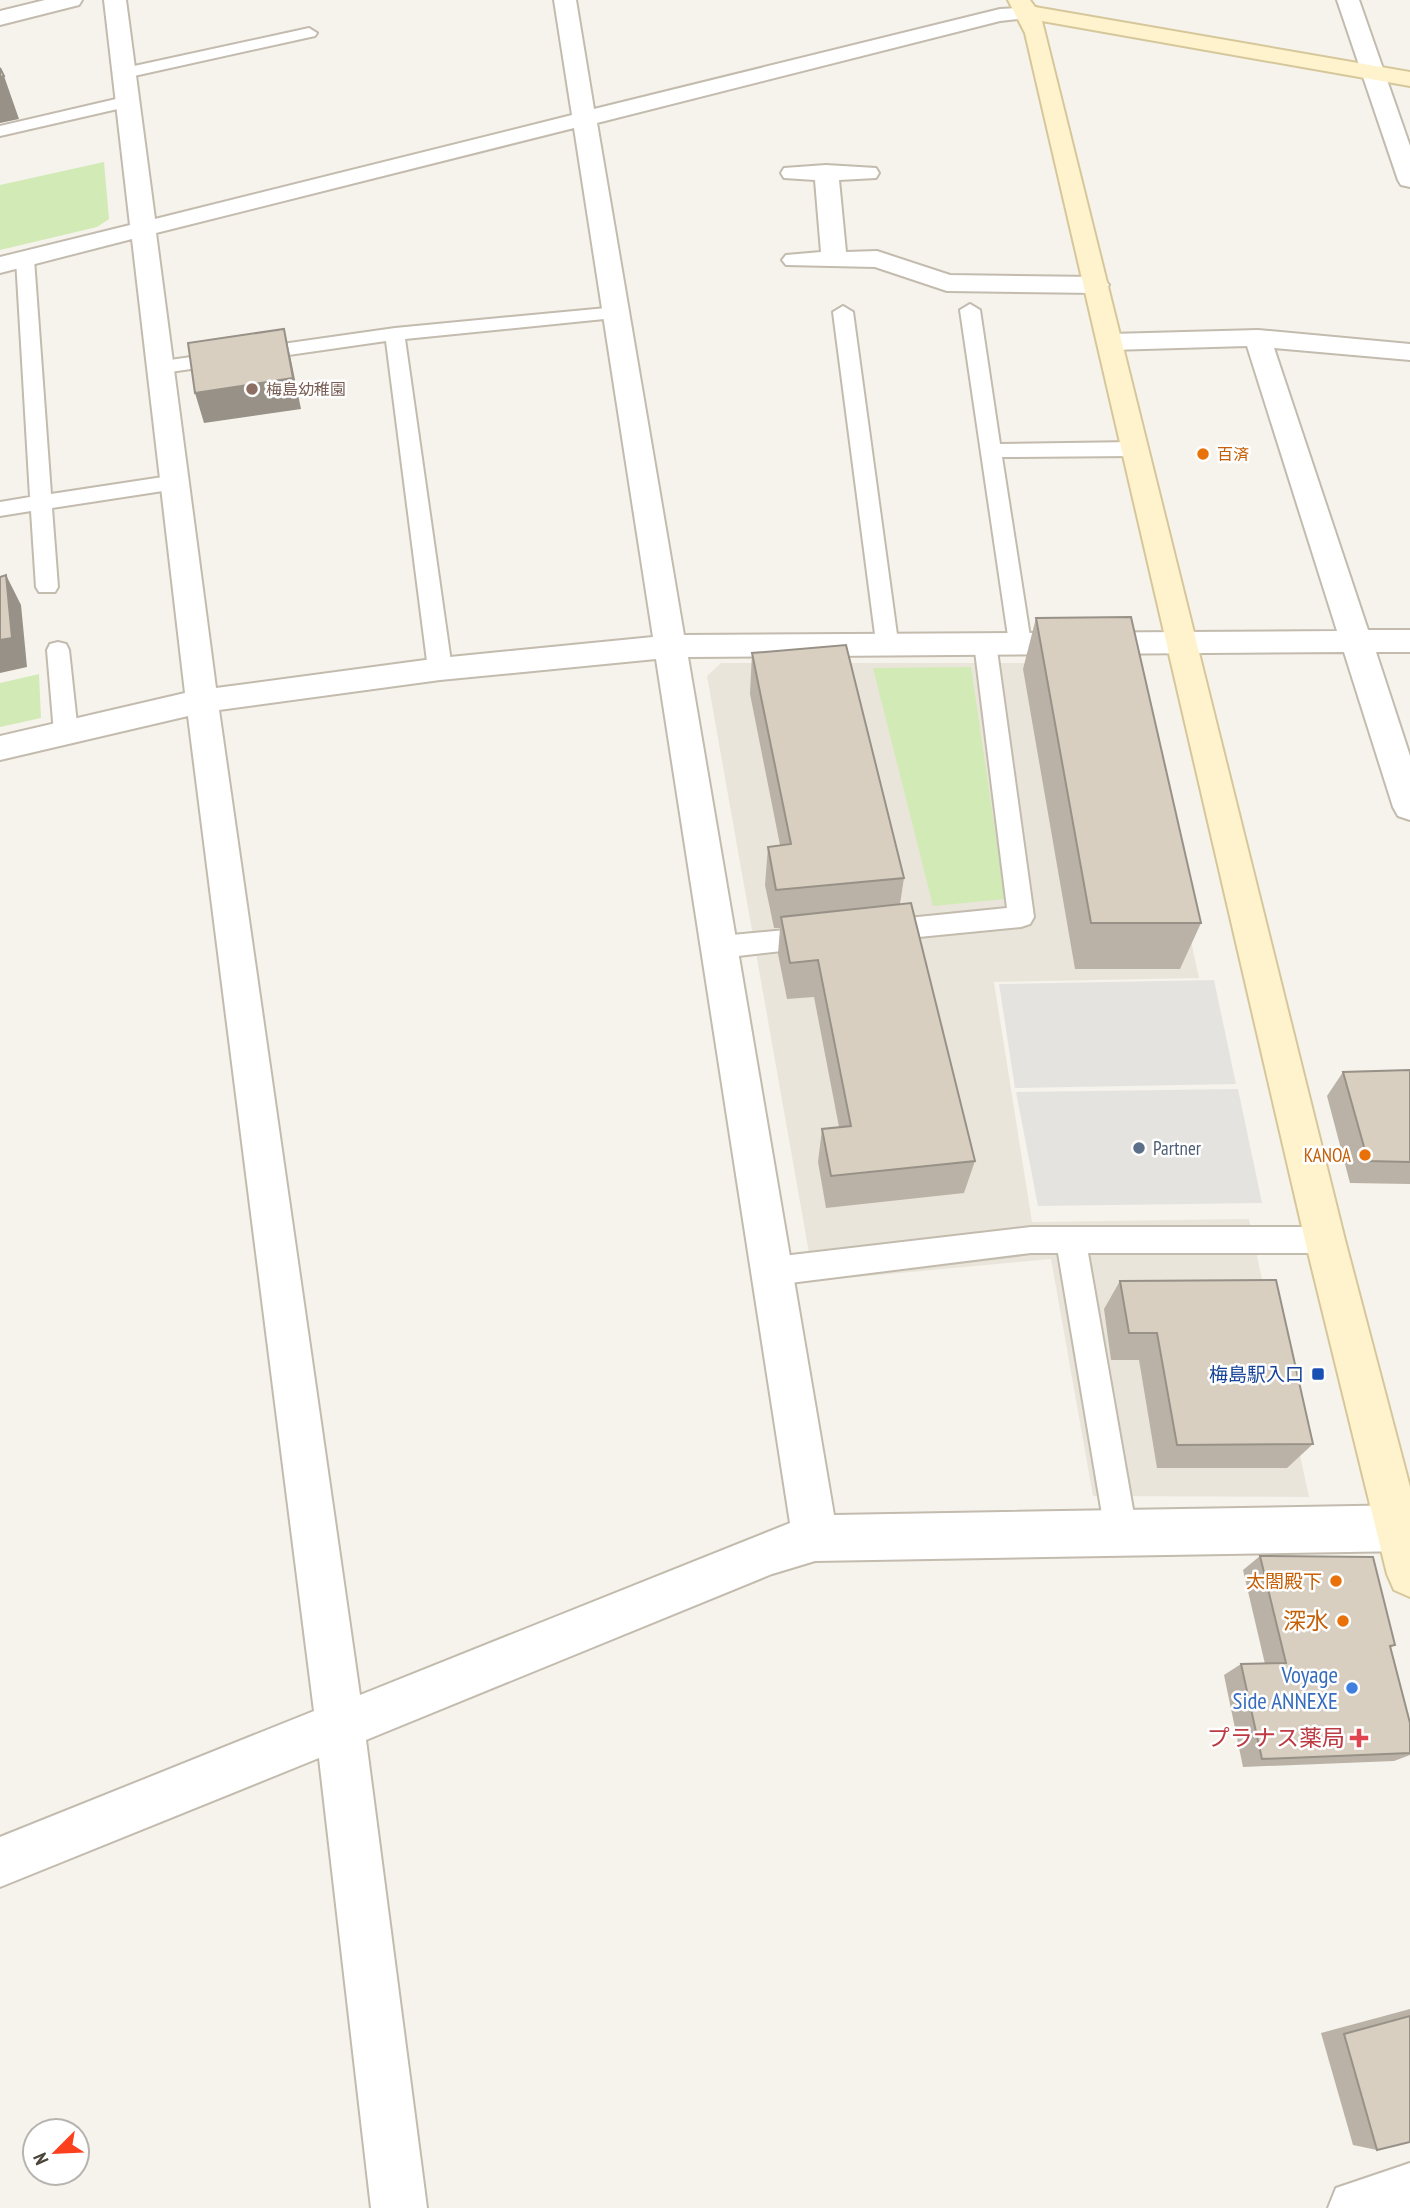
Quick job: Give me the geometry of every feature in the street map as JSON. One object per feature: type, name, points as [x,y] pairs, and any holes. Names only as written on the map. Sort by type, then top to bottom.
[{"type":"street","points":[[0,18],[71,0]]},
{"type":"street","points":[[115,0],[163,367],[202,701],[340,1727],[399,2208]]},
{"type":"street","points":[[565,0],[774,1271],[815,1538]]},
{"type":"street","points":[[1348,0],[1410,180]]},
{"type":"street","points":[[1023,6],[1036,33],[1325,1240],[1405,1528],[1410,1574]]},
{"type":"street","points":[[0,265],[1000,15],[1023,6],[1410,79]]},
{"type":"street","points":[[826,172],[834,260]]},
{"type":"street","points":[[793,173],[867,173]]},
{"type":"street","points":[[795,260],[877,259],[947,283],[1096,285]]},
{"type":"street","points":[[1111,342],[1258,338],[1410,352]]},
{"type":"street","points":[[1258,338],[1410,807]]},
{"type":"street","points":[[0,748],[202,701],[440,669],[672,646],[887,642],[1410,641]]},
{"type":"street","points":[[0,1863],[278,1748],[340,1727],[772,1551],[815,1538],[1405,1528]]},
{"type":"street","points":[[1356,2208],[1410,2191]]},
{"type":"lane","points":[[0,131],[127,88],[309,33]]},
{"type":"lane","points":[[25,260],[47,587]]},
{"type":"lane","points":[[970,310],[1020,643]]},
{"type":"lane","points":[[843,312],[887,642]]},
{"type":"lane","points":[[163,367],[395,334],[617,313]]},
{"type":"lane","points":[[395,334],[440,669]]},
{"type":"lane","points":[[992,452],[1134,449]]},
{"type":"lane","points":[[0,509],[176,482]]},
{"type":"lane","points":[[720,947],[1021,918],[985,643]]},
{"type":"lane","points":[[58,650],[66,733]]},
{"type":"lane","points":[[774,1271],[1031,1240],[1325,1240]]},
{"type":"lane","points":[[1071,1241],[1121,1532]]},
{"type":"shaded area","points":[[721,663],[1131,663],[1199,978],[994,982],[1032,1222],[1249,1219],[1309,1497],[1093,1496],[1051,1259],[814,1281],[707,676]]},
{"type":"shaded area","points":[[1214,980],[1236,1084],[1015,1088],[999,984]]},
{"type":"shaded area","name":"Partner","points":[[1238,1089],[1262,1203],[1038,1206],[1016,1092]]},
{"type":"green space","points":[[104,162],[109,219],[97,227],[0,250],[0,185]]},
{"type":"green space","points":[[971,667],[1005,899],[933,906],[873,668]]},
{"type":"green space","points":[[39,674],[41,718],[0,727],[0,683]]},
{"type":"building","points":[[284,329],[293,378],[195,393],[188,343]]},
{"type":"building","points":[[6,575],[12,638],[0,640],[0,577]]},
{"type":"building","points":[[1131,617],[1201,923],[1091,923],[1036,618]]},
{"type":"building","points":[[846,645],[904,878],[776,890],[768,847],[791,844],[752,653]]},
{"type":"building","points":[[911,903],[975,1161],[831,1176],[822,1129],[851,1126],[818,960],[790,963],[781,917]]},
{"type":"building","points":[[1410,1070],[1410,1162],[1368,1161],[1343,1072]]},
{"type":"building","points":[[1276,1280],[1313,1444],[1177,1445],[1157,1333],[1129,1333],[1120,1281]]},
{"type":"building","points":[[1260,1556],[1373,1557],[1395,1645],[1390,1646],[1410,1723],[1410,1753],[1262,1759],[1241,1664],[1286,1663]]},
{"type":"building","points":[[1410,2016],[1410,2142],[1377,2150],[1344,2034]]},
{"type":"place","name":"梅島幼稚園","points":[[252,389]]},
{"type":"place","name":"百済","points":[[1203,454]]},
{"type":"place","name":"Partner","points":[[1139,1148]]},
{"type":"place","name":"KANOA","points":[[1365,1155]]},
{"type":"place","name":"梅島駅入口","points":[[1318,1374]]},
{"type":"place","name":"太閤殿下","points":[[1336,1581]]},
{"type":"place","name":"深水","points":[[1343,1621]]},
{"type":"place","name":"Voyage Side ANNEXE","points":[[1352,1688]]},
{"type":"place","name":"プラナス薬局","points":[[1359,1738]]}]
